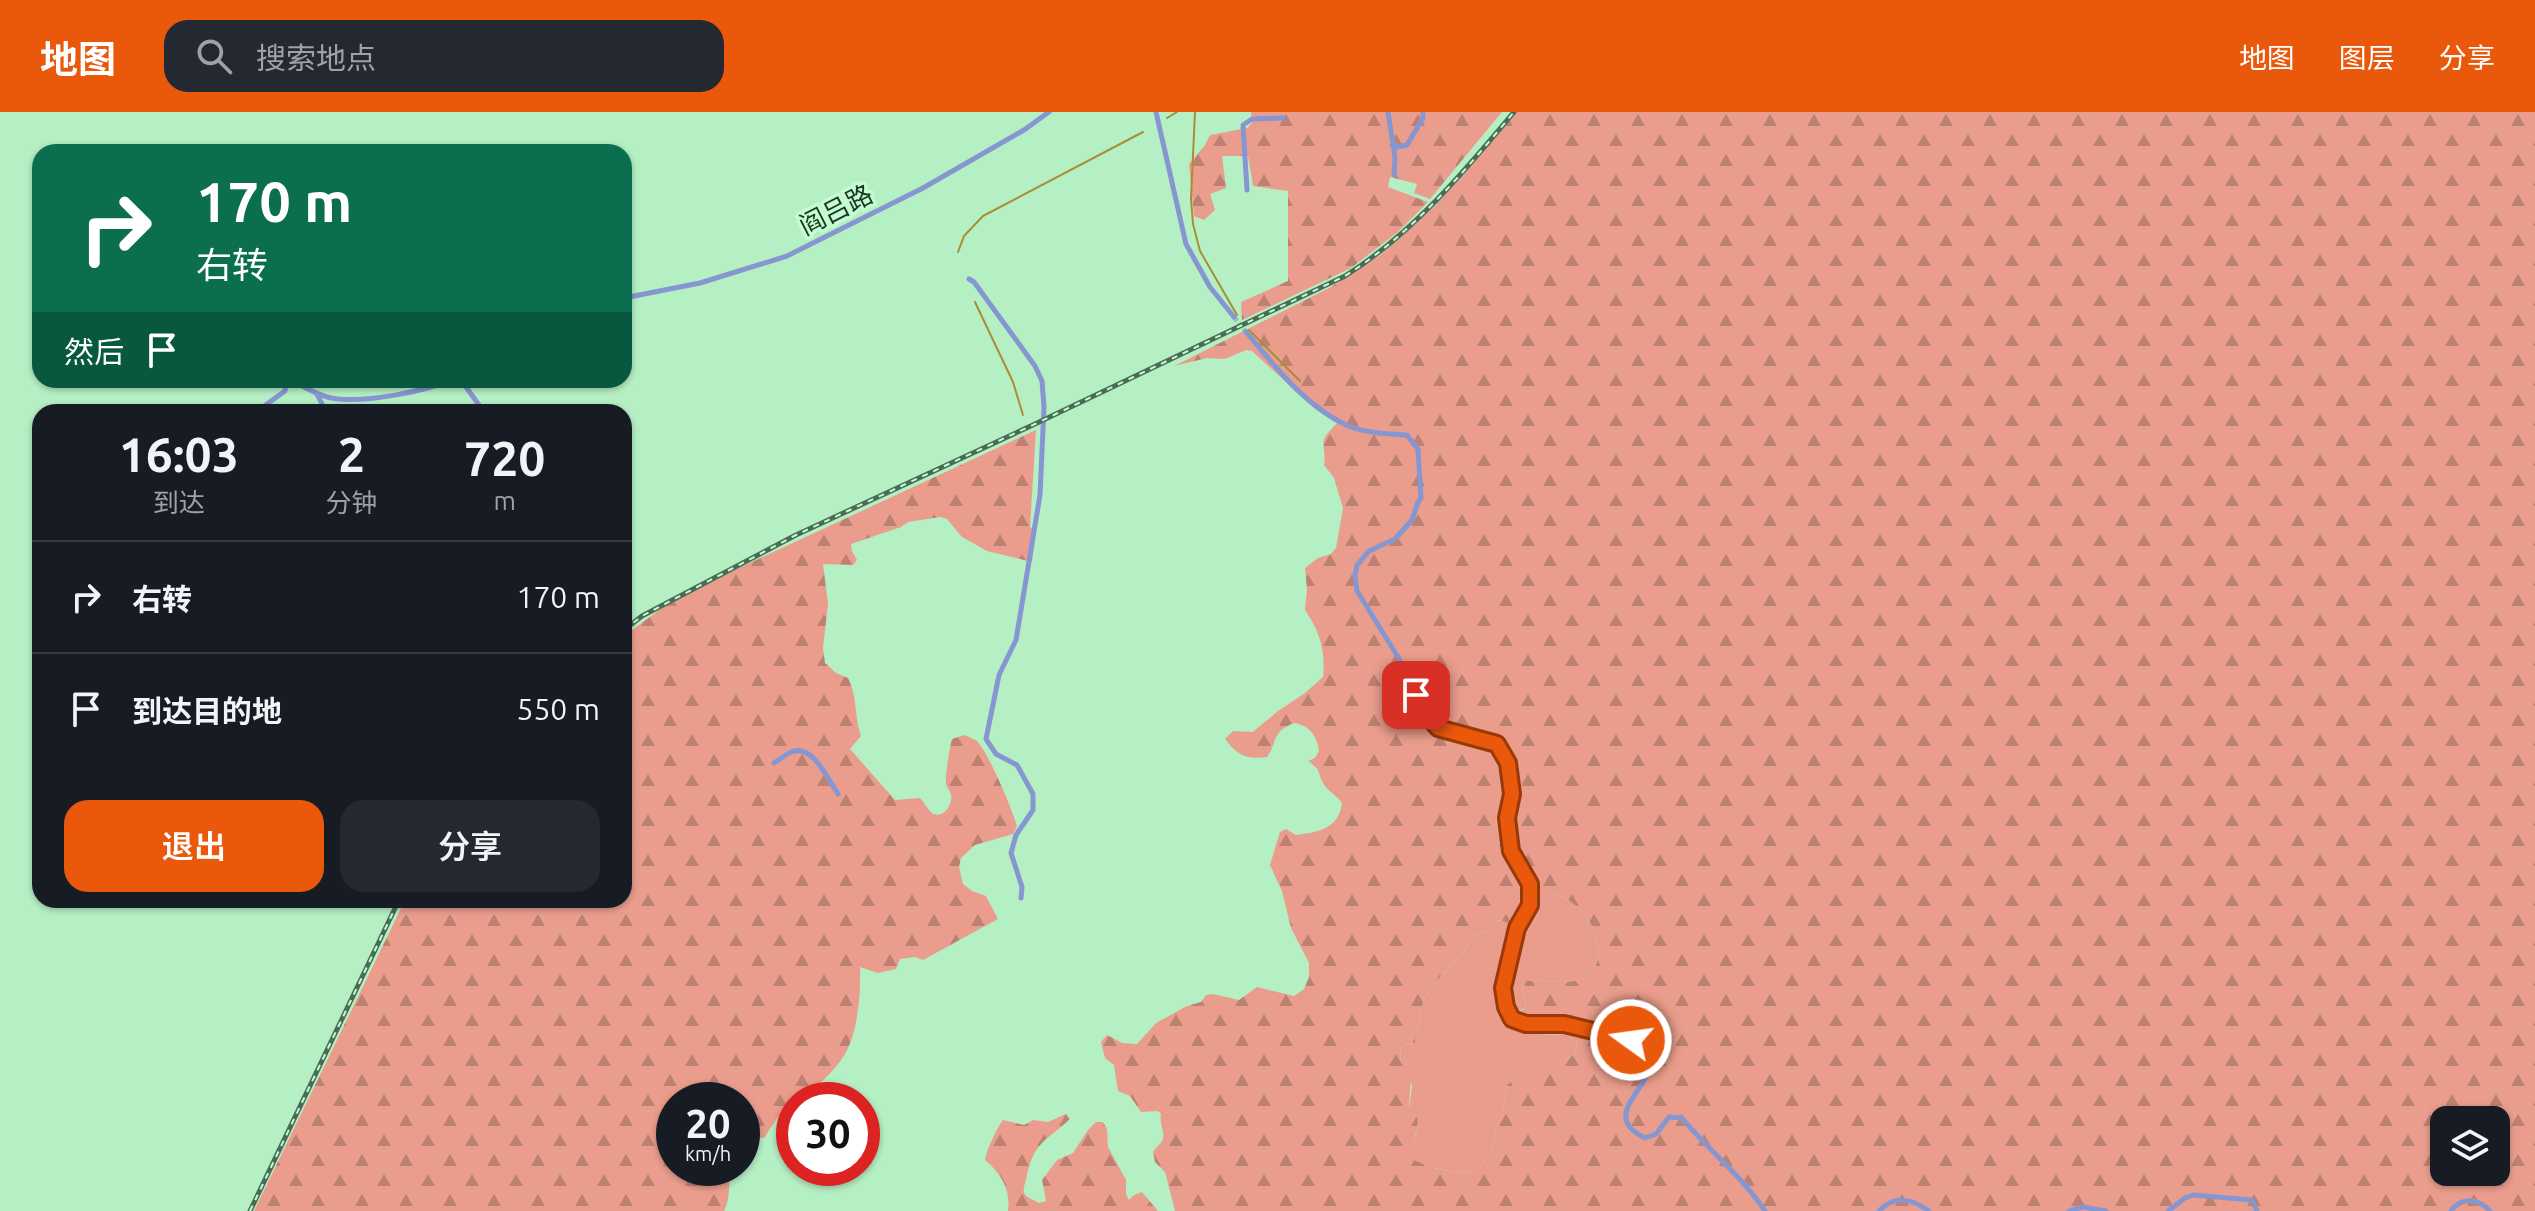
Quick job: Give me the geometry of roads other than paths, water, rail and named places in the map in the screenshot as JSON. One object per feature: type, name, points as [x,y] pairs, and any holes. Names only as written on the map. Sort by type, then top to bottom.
[{"type":"street","name":"阎吕路","points":[[632,296],[700,283],[787,256],[923,188],[1024,130],[1049,112]]},
{"type":"street","points":[[1156,112],[1186,244],[1210,287],[1234,317]]},
{"type":"street","points":[[1388,112],[1394,145],[1394,175]]},
{"type":"street","points":[[1394,145],[1407,145],[1423,118],[1423,112]]},
{"type":"street","points":[[1247,190],[1243,125],[1251,116],[1283,118]]},
{"type":"street","points":[[969,279],[1026,354],[1042,381],[1043,457],[1029,567],[1016,640],[999,675],[986,739],[996,754],[1017,765],[1033,794],[1033,810],[1016,835],[1011,853],[1022,887],[1021,898]]},
{"type":"street","points":[[1246,332],[1311,404],[1348,426],[1407,435],[1418,449],[1421,498],[1412,520],[1395,539],[1369,551],[1357,565],[1357,591],[1398,657],[1425,713],[1438,728],[1497,744],[1508,763],[1512,794],[1507,818],[1511,851],[1530,884],[1530,905],[1517,928],[1503,988],[1506,1007],[1512,1019],[1526,1024],[1564,1024],[1639,1044],[1646,1051],[1651,1067],[1648,1077],[1627,1105],[1627,1122],[1634,1132],[1645,1138],[1656,1134],[1669,1117],[1682,1118],[1703,1144],[1735,1173],[1765,1211]]},
{"type":"street","points":[[267,404],[286,388]]},
{"type":"street","points":[[306,388],[341,398],[424,388]]},
{"type":"street","points":[[464,388],[478,404]]},
{"type":"street","points":[[317,393],[322,404]]},
{"type":"street","points":[[774,763],[794,750],[807,752],[838,794]]},
{"type":"street","points":[[2168,1211],[2193,1195],[2252,1200],[2257,1211]]},
{"type":"street","points":[[1879,1211],[1888,1202],[1897,1200],[1921,1205],[1929,1211]]},
{"type":"street","points":[[2451,1211],[2455,1205],[2469,1200],[2482,1203],[2490,1211]]},
{"type":"street","points":[[2069,1211],[2083,1207],[2106,1211]]},
{"type":"waterway","points":[[1167,118],[1177,112]]},
{"type":"waterway","points":[[1195,112],[1191,199],[1193,224],[1200,251],[1237,315]]},
{"type":"waterway","points":[[958,252],[964,236],[983,216],[1143,132]]},
{"type":"waterway","points":[[975,302],[1013,382],[1023,415]]},
{"type":"waterway","points":[[1249,330],[1300,381]]},
{"type":"tunnel","points":[[1234,317],[1246,332]]},
{"type":"railway","points":[[632,624],[796,535],[1345,276],[1415,221],[1514,112]]},
{"type":"railway","points":[[250,1211],[395,908]]}]
